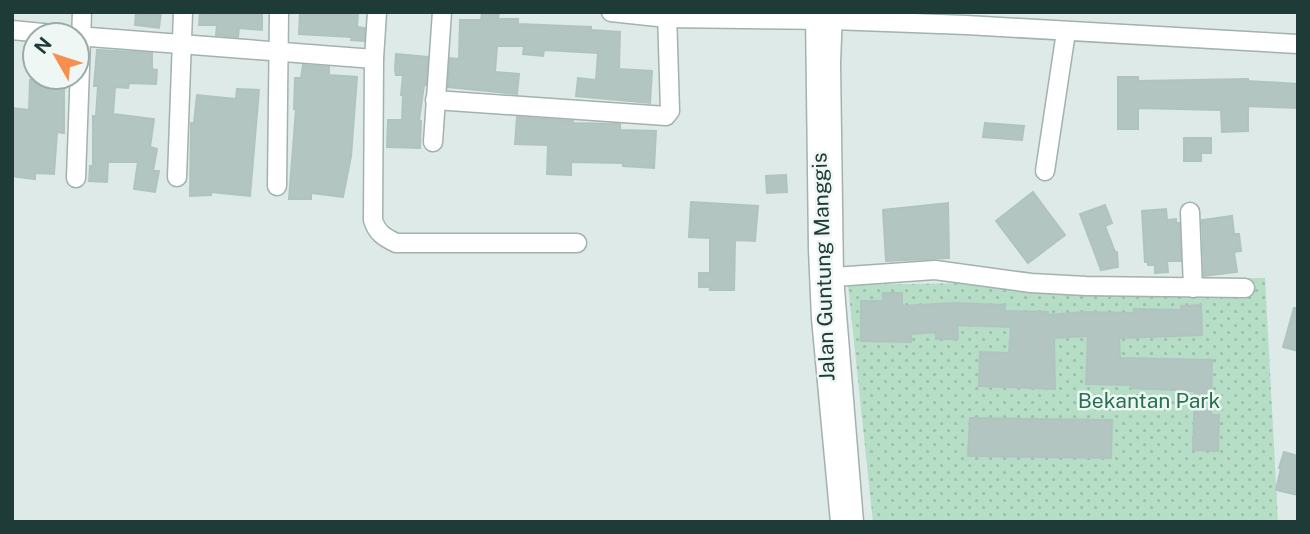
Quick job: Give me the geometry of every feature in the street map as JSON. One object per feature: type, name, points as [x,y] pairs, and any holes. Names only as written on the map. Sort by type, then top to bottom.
[{"type":"street","points":[[177,177],[183,12]]},
{"type":"street","points":[[277,186],[279,12]]},
{"type":"street","points":[[377,12],[373,220],[376,230],[396,243],[577,243]]},
{"type":"street","points":[[433,142],[442,12]]},
{"type":"street","points":[[611,12],[824,16],[1298,44]]},
{"type":"street","points":[[435,100],[666,116],[670,111],[667,15]]},
{"type":"street","name":"Jalan Guntung Manggis","points":[[824,16],[831,63],[834,277],[832,350],[840,522]]},
{"type":"street","name":"Jalan Guntung Manggis","points":[[824,16],[818,249],[855,522]]},
{"type":"street","points":[[1045,171],[1066,32]]},
{"type":"street","points":[[91,38],[374,59]]},
{"type":"street","points":[[76,178],[78,91]]},
{"type":"street","points":[[1190,212],[1194,288]]},
{"type":"street","points":[[834,277],[935,270],[1031,283],[1245,288]]},
{"type":"green space","name":"Bekantan Park","points":[[1265,278],[1278,522],[873,522],[848,285]]},
{"type":"building","points":[[136,12],[161,12],[159,28],[135,25]]},
{"type":"building","points":[[200,12],[262,15],[262,30],[239,28],[238,37],[216,35],[217,25],[199,25]]},
{"type":"building","points":[[300,12],[358,12],[357,27],[365,28],[364,41],[351,40],[352,37],[299,34]]},
{"type":"building","points":[[482,12],[499,12],[498,19],[518,19],[518,24],[591,27],[591,30],[620,32],[619,69],[652,71],[650,103],[576,96],[578,78],[596,80],[598,53],[544,50],[543,56],[523,54],[524,46],[497,46],[495,72],[519,74],[517,94],[448,87],[450,58],[459,59],[460,20],[481,20]]},
{"type":"building","points":[[97,50],[152,53],[152,69],[157,70],[156,84],[129,83],[128,88],[115,87],[113,114],[154,119],[150,147],[157,149],[153,171],[159,171],[155,192],[134,189],[138,162],[108,162],[107,182],[89,181],[90,166],[93,166],[93,116],[96,116],[98,86],[94,86]]},
{"type":"building","points":[[396,54],[428,57],[419,121],[420,148],[387,147],[388,120],[402,120],[403,75],[396,75]]},
{"type":"building","points":[[303,65],[329,67],[329,75],[357,77],[351,156],[343,197],[311,193],[311,199],[289,199],[296,109],[295,78],[301,78]]},
{"type":"building","points":[[1118,77],[1138,77],[1138,81],[1248,79],[1298,84],[1298,108],[1248,106],[1248,131],[1222,132],[1221,110],[1138,108],[1138,129],[1118,129]]},
{"type":"building","points":[[237,89],[259,90],[250,196],[211,192],[211,195],[190,196],[191,123],[194,123],[197,95],[236,99]]},
{"type":"building","points":[[30,91],[64,91],[64,133],[57,132],[54,174],[35,173],[35,179],[12,176],[12,108],[29,110]]},
{"type":"building","points":[[517,117],[573,123],[620,124],[620,130],[656,131],[654,168],[623,166],[623,163],[571,162],[571,175],[547,174],[548,145],[515,144]]},
{"type":"building","points":[[985,123],[1024,126],[1022,140],[983,137]]},
{"type":"building","points":[[1184,138],[1211,138],[1211,153],[1201,153],[1201,161],[1184,161]]},
{"type":"building","points":[[786,175],[787,192],[767,193],[766,176]]},
{"type":"building","points":[[1033,192],[1065,235],[1028,263],[996,221]]},
{"type":"building","points":[[691,202],[758,206],[755,241],[735,240],[734,290],[699,287],[699,273],[710,273],[710,238],[689,237]]},
{"type":"building","points":[[948,203],[949,258],[886,261],[883,210]]},
{"type":"building","points":[[1105,205],[1112,223],[1105,226],[1117,252],[1118,267],[1101,270],[1080,214]]},
{"type":"building","points":[[1166,209],[1167,220],[1176,219],[1176,223],[1179,223],[1181,261],[1167,261],[1168,272],[1155,273],[1155,265],[1145,262],[1142,211]]},
{"type":"building","points":[[1232,216],[1234,234],[1239,234],[1241,251],[1234,252],[1237,272],[1204,276],[1202,220]]},
{"type":"building","points":[[883,293],[902,293],[902,306],[955,303],[1005,305],[1005,311],[1048,312],[1048,315],[1084,312],[1134,313],[1134,309],[1181,310],[1181,306],[1201,305],[1202,335],[1119,338],[1120,358],[1212,360],[1211,415],[1219,415],[1218,451],[1193,450],[1195,391],[1086,384],[1088,336],[1054,338],[1055,389],[979,386],[980,352],[1009,353],[1011,327],[957,325],[958,339],[936,339],[936,332],[911,334],[911,342],[861,341],[861,301],[883,301]]},
{"type":"building","points":[[1294,308],[1298,308],[1298,351],[1283,347]]},
{"type":"building","points":[[970,418],[1112,420],[1111,458],[968,456]]},
{"type":"building","points":[[1284,452],[1298,456],[1298,495],[1276,490]]}]
